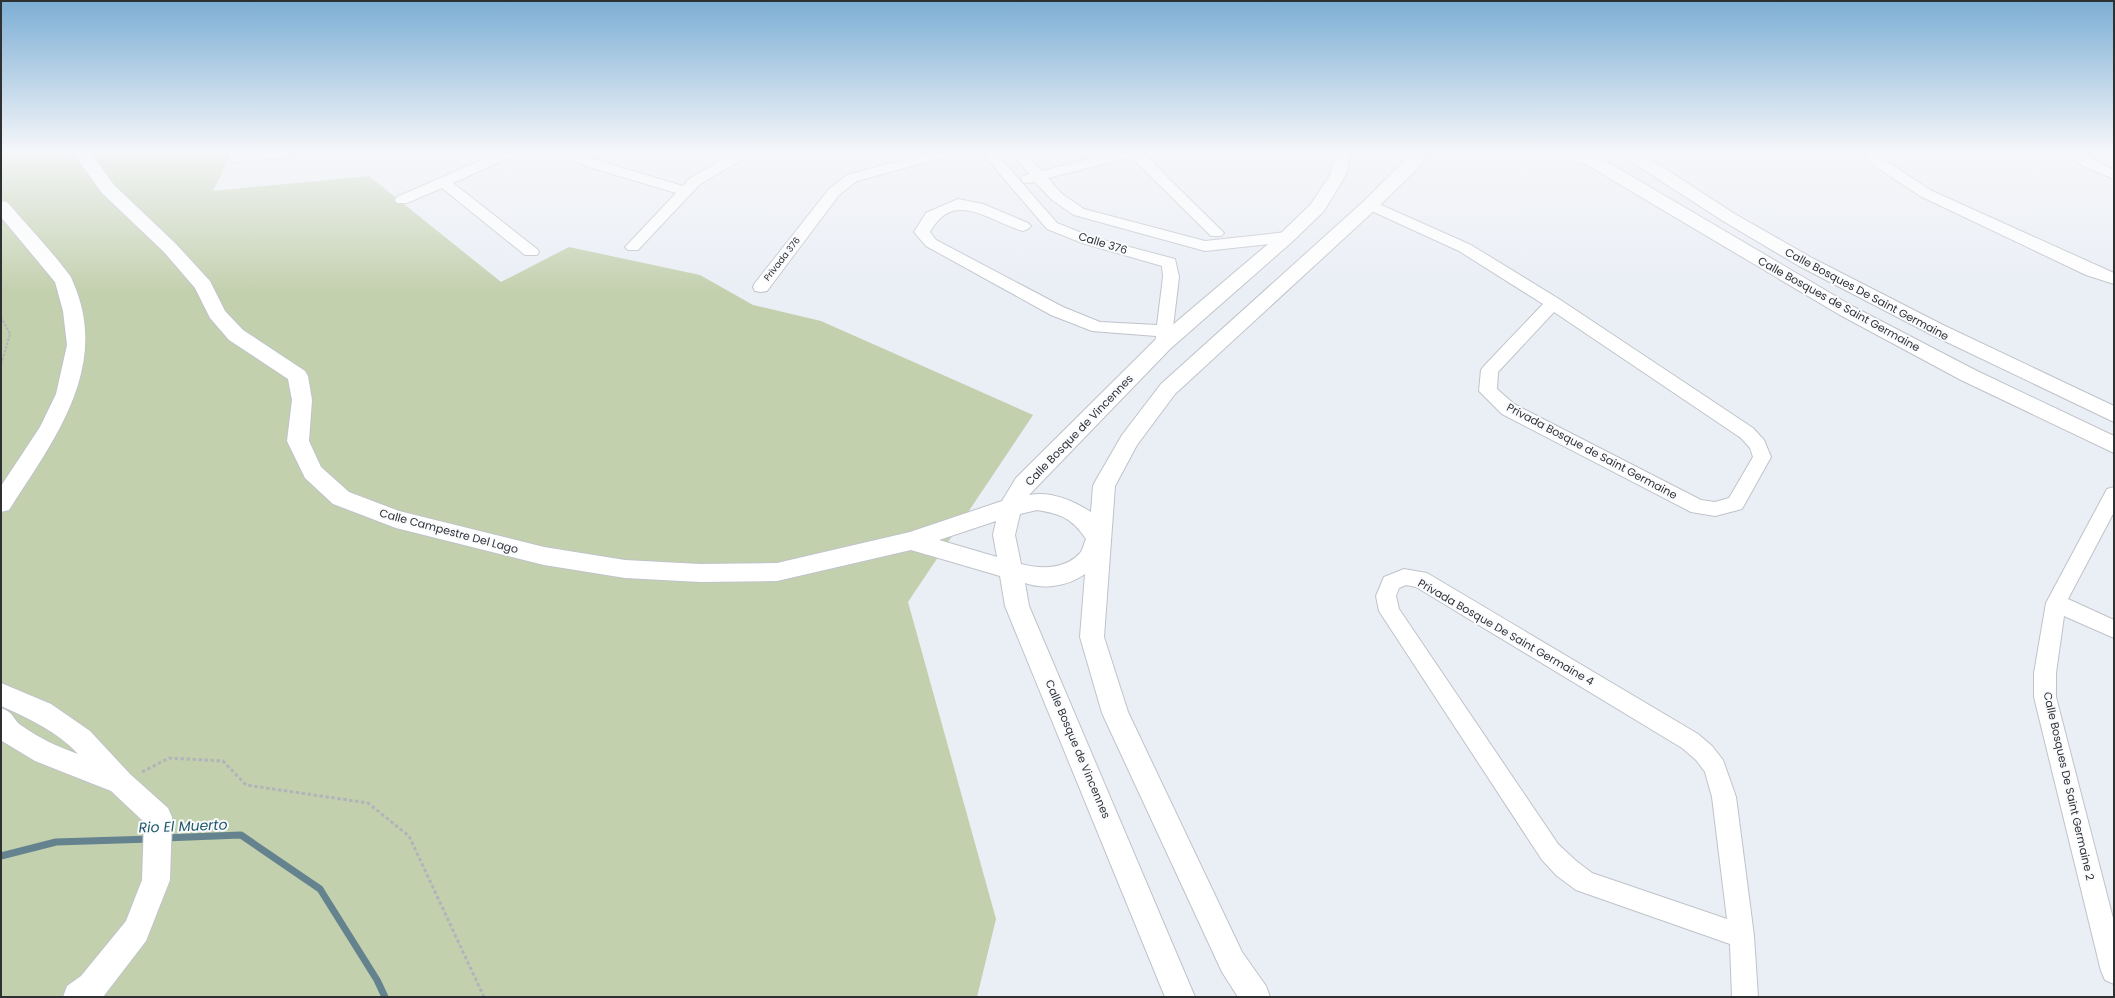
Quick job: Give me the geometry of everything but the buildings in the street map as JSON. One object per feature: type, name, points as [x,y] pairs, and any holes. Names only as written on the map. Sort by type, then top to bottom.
[{"type":"main road","name":"Calle Campestre Del Lago","points":[[119,200],[170,248],[203,285],[217,314],[236,335],[278,361],[298,376],[302,400],[298,441],[314,472],[341,498],[396,519],[536,554],[625,569],[700,573],[777,572],[911,541],[1010,507],[1037,502],[1063,506],[1085,519],[1098,538],[1089,559],[1067,574],[1038,578],[911,541]]},
{"type":"main road","name":"Calle Bosque de Vincennes","points":[[1180,997],[1018,606],[1004,535],[1010,507],[1024,484],[1164,338],[1287,237],[1318,207],[1323,200]]},
{"type":"main road","points":[[1255,997],[1232,962],[1116,713],[1092,637],[1098,538],[1104,486],[1129,440],[1168,389],[1375,200]]},
{"type":"main road","name":"Calle Bosques de Saint Germaine","points":[[1658,200],[1847,311],[1968,375],[2114,445]]},
{"type":"main road","name":"Calle Bosques De Saint Germaine","points":[[1703,200],[1761,237],[1830,276],[1949,338],[2114,416]]},
{"type":"main road","points":[[1,206],[46,257],[64,280],[73,311],[77,345],[66,394],[49,430],[1,504]]},
{"type":"main road","points":[[1,694],[42,712],[81,739],[121,783],[158,817],[156,880],[136,931],[92,987],[78,997]]},
{"type":"main road","points":[[1,719],[11,733],[44,753],[121,783]]},
{"type":"street","points":[[465,200],[531,252]]},
{"type":"street","points":[[633,247],[677,200]]},
{"type":"street","name":"Privada 376","points":[[761,287],[828,200]]},
{"type":"street","name":"Calle 376","points":[[1028,200],[1052,226],[1087,240],[1169,263]]},
{"type":"street","name":"Calle 376","points":[[1061,200],[1079,212],[1181,240],[1210,246],[1287,237]]},
{"type":"street","points":[[1183,200],[1216,232]]},
{"type":"street","points":[[1939,200],[2092,271],[2114,279]]},
{"type":"street","points":[[1023,226],[978,207],[958,204],[931,216],[922,232],[931,243],[1057,311],[1098,327],[1164,338],[1171,277],[1169,263],[1181,240]]},
{"type":"street","points":[[1370,205],[1465,248],[1553,303]]},
{"type":"street","name":"Privada Bosque de Saint Germaine","points":[[1553,303],[1747,433],[1758,445],[1762,457],[1735,504],[1715,509],[1698,507],[1515,413],[1508,409],[1488,391],[1490,370],[1553,303]]},
{"type":"street","name":"Calle Bosques De Saint Germaine 2","points":[[2114,494],[2056,603],[2045,673],[2045,697],[2114,971]]},
{"type":"street","name":"Privada Bosque De Saint Germaine 4","points":[[1742,936],[1585,882],[1566,868],[1556,858],[1389,611],[1386,596],[1391,583],[1404,577],[1420,579],[1690,741],[1704,753],[1715,767],[1724,797],[1742,936],[1745,997]]},
{"type":"street","points":[[2056,603],[2114,629]]},
{"type":"path","points":[[1,317],[10,334],[1,365]]},
{"type":"path","points":[[121,783],[169,758],[223,761],[246,785],[368,803],[409,836],[484,997]]},
{"type":"green space","points":[[1,200],[398,200],[501,282],[569,247],[700,275],[753,305],[821,321],[1033,415],[908,602],[996,919],[977,997],[1,997]]},
{"type":"waterway","name":"Rio El Muerto","points":[[164,838],[241,835],[320,889],[377,980],[385,997]]},
{"type":"waterway","name":"Rio El Muerto","points":[[1,856],[56,842],[151,839]]}]
